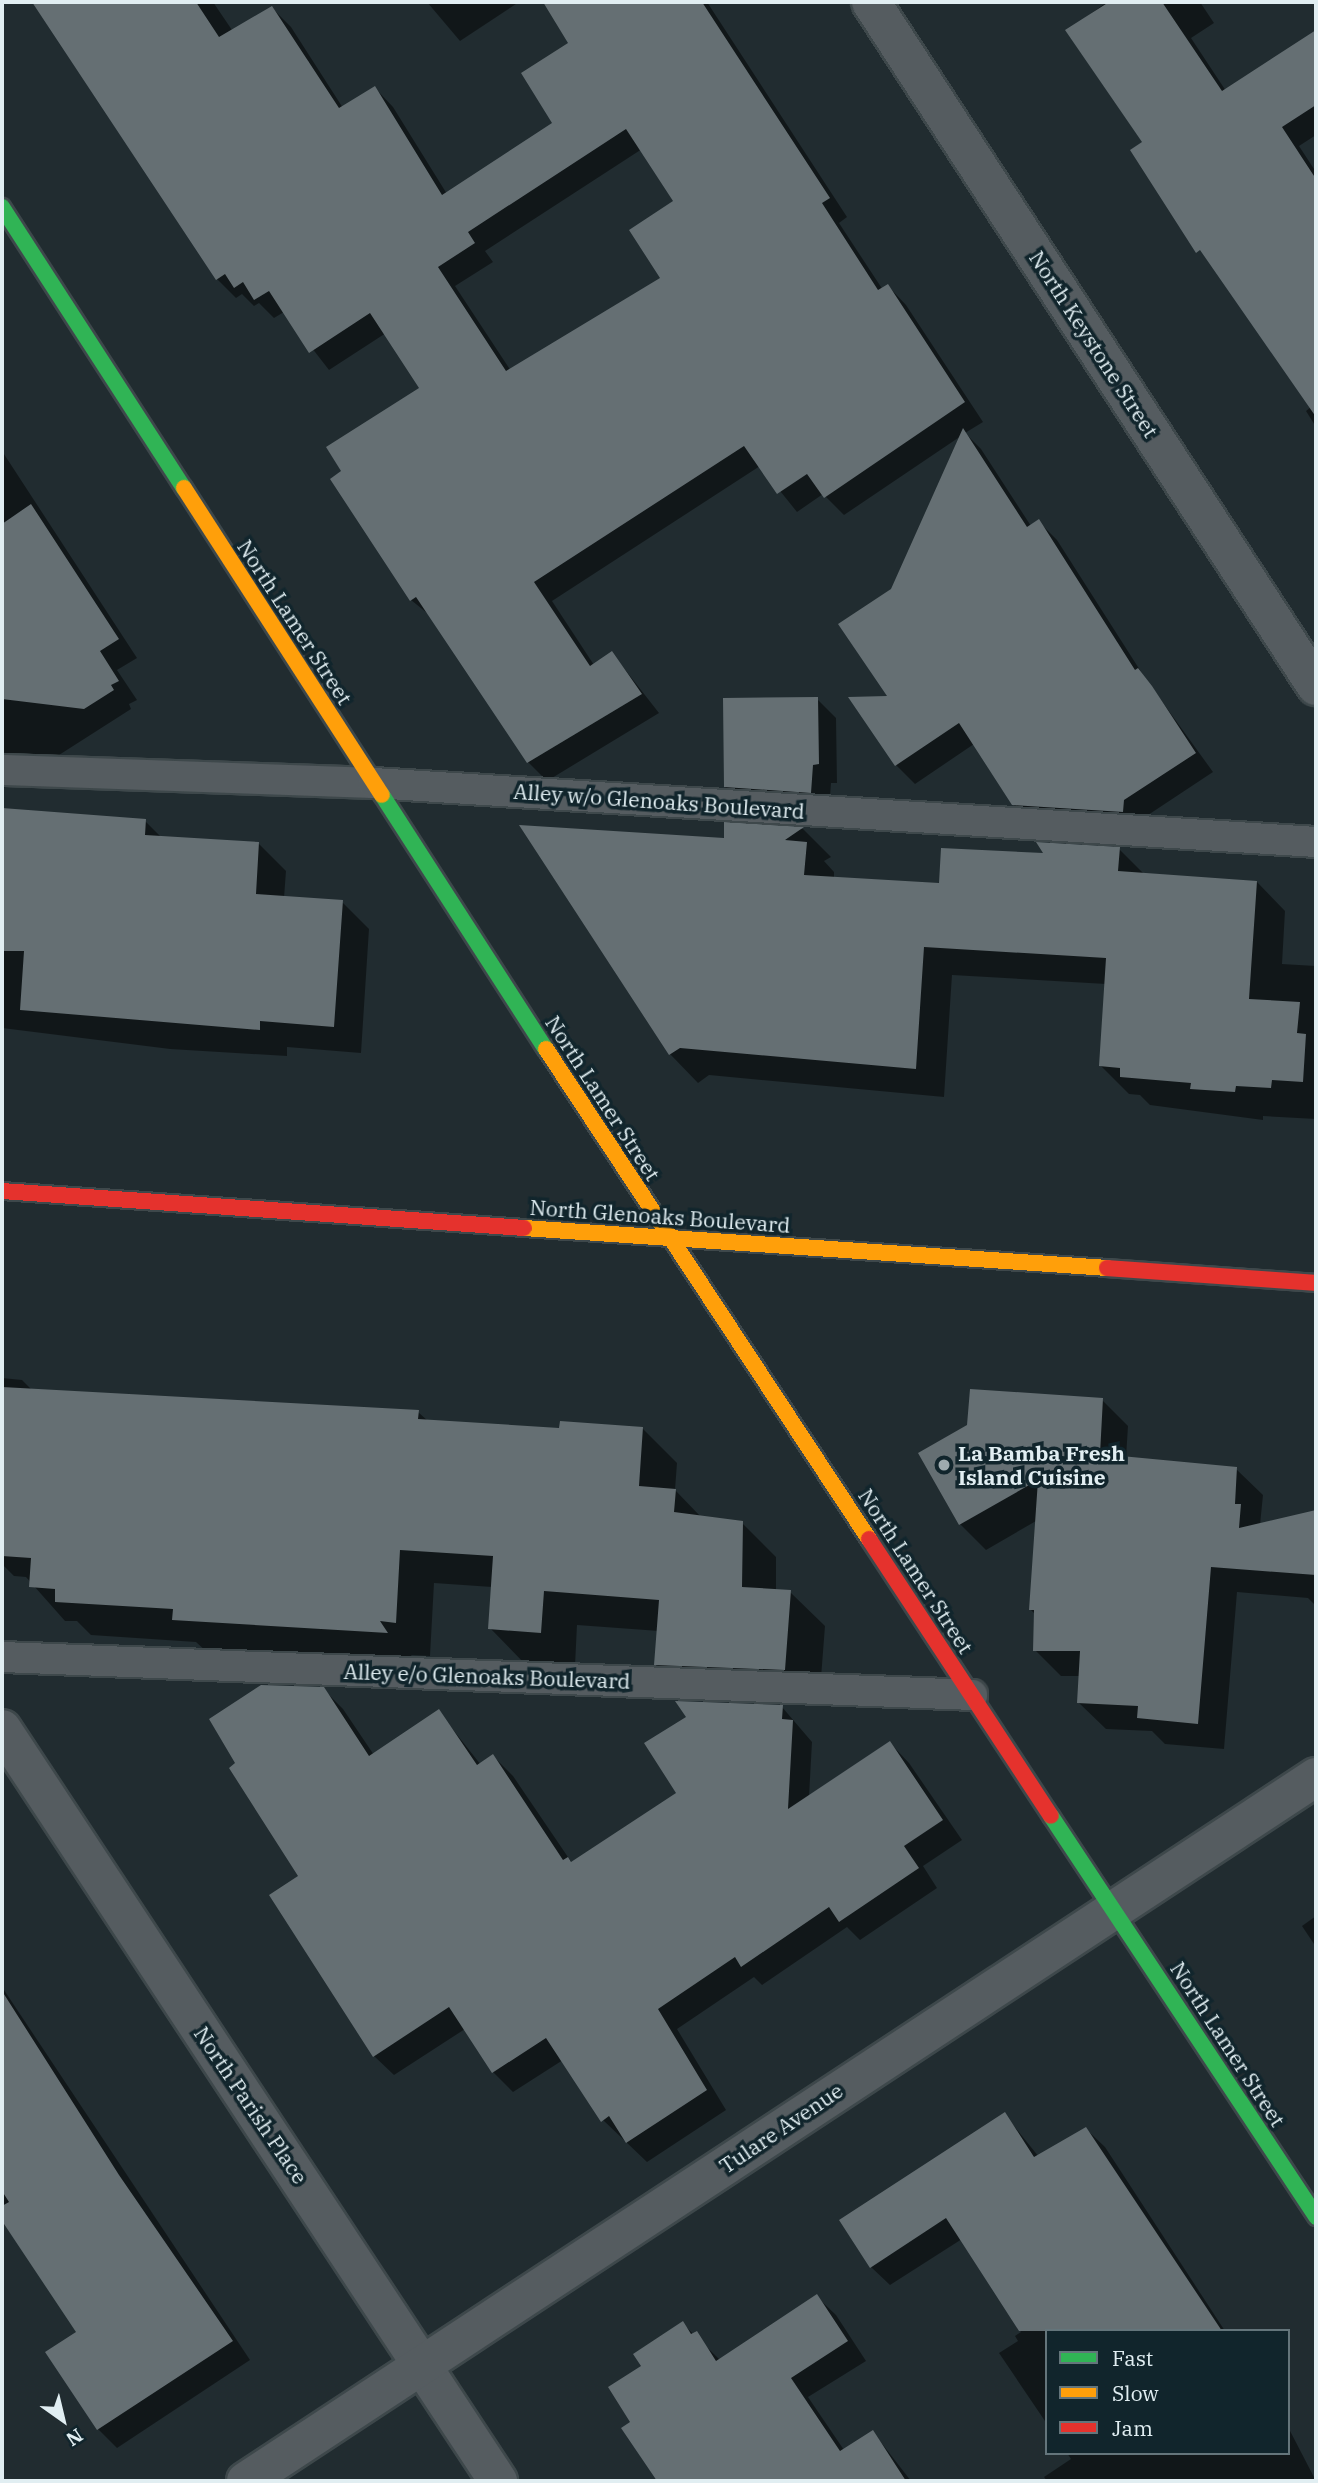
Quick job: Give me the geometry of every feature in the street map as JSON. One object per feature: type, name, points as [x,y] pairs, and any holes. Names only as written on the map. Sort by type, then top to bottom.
[{"type":"street","name":"North Keystone Street","points":[[871,2],[1316,685]]},
{"type":"street","name":"North Lamer Street","points":[[2,207],[671,1239],[1316,2217]]},
{"type":"street","name":"North Glenoaks Boulevard","points":[[2,1191],[1316,1283]]},
{"type":"street","name":"North Parish Place","points":[[2,1729],[498,2481]]},
{"type":"street","name":"Tulare Avenue","points":[[246,2481],[1113,1908],[1316,1777]]},
{"type":"lane","name":"Alley w/o Glenoaks Boulevard","points":[[2,770],[373,783],[1316,842]]},
{"type":"lane","name":"Alley e/o Glenoaks Boulevard","points":[[2,1657],[972,1695]]},
{"type":"building","points":[[32,2],[196,2],[219,37],[272,6],[339,108],[375,86],[442,195],[552,123],[521,73],[568,43],[543,2],[702,2],[830,198],[822,203],[878,290],[888,284],[965,402],[824,498],[807,474],[777,494],[744,446],[534,582],[590,666],[612,651],[642,694],[527,763],[416,597],[410,601],[330,479],[341,471],[326,447],[419,388],[370,313],[309,353],[269,291],[254,300],[243,282],[234,288],[225,274],[216,280]],"holes":[[[626,129],[673,201],[629,230],[660,278],[506,371],[438,267],[475,243],[468,232]]]},
{"type":"building","points":[[1109,2],[1162,2],[1222,91],[1316,30],[1316,105],[1282,127],[1316,179],[1316,417],[1200,250],[1196,253],[1130,150],[1142,142],[1065,30]]},
{"type":"building","points":[[963,428],[1027,527],[1039,519],[1135,670],[1138,668],[1152,686],[1196,753],[1124,800],[1123,812],[1012,805],[959,723],[895,766],[848,697],[887,696],[838,624],[891,589]]},
{"type":"building","points":[[31,504],[119,639],[100,651],[119,681],[111,685],[114,690],[84,709],[2,699],[2,524]]},
{"type":"building","points":[[818,697],[819,764],[813,765],[811,793],[724,787],[723,698]]},
{"type":"building","points":[[2,808],[146,819],[145,835],[259,842],[256,894],[343,900],[334,1027],[260,1021],[260,1030],[20,1010],[24,951],[2,951]]},
{"type":"building","points":[[724,822],[804,827],[785,840],[807,842],[804,875],[939,883],[941,848],[1043,853],[1036,842],[1120,847],[1118,871],[1257,881],[1249,999],[1300,1002],[1297,1033],[1306,1034],[1303,1082],[1272,1080],[1271,1088],[1236,1086],[1235,1092],[1190,1089],[1191,1083],[1120,1077],[1120,1068],[1099,1066],[1106,958],[924,947],[916,1069],[680,1048],[669,1055],[519,825],[724,838]]},
{"type":"building","points":[[2,1387],[419,1410],[418,1419],[559,1428],[560,1421],[643,1427],[639,1486],[676,1489],[674,1512],[743,1521],[742,1587],[791,1590],[785,1670],[654,1665],[659,1600],[544,1591],[541,1633],[488,1629],[493,1556],[400,1550],[396,1623],[380,1621],[388,1633],[172,1620],[173,1609],[55,1602],[55,1589],[29,1587],[31,1558],[2,1556]]},
{"type":"building","points":[[970,1389],[1103,1398],[1100,1454],[1237,1467],[1235,1504],[1241,1504],[1239,1528],[1316,1510],[1316,1575],[1211,1567],[1198,1724],[1137,1718],[1138,1706],[1077,1703],[1080,1651],[1033,1651],[1034,1610],[1029,1610],[1038,1480],[959,1525],[918,1453],[967,1425]]},
{"type":"building","points":[[261,1685],[324,1687],[369,1756],[439,1709],[477,1765],[493,1754],[563,1860],[568,1857],[571,1862],[676,1793],[644,1743],[686,1717],[675,1701],[783,1705],[782,1719],[793,1720],[788,1809],[890,1741],[943,1820],[904,1846],[919,1868],[839,1922],[829,1907],[741,1967],[735,1957],[658,2009],[707,2090],[626,2143],[609,2116],[601,2122],[546,2038],[492,2073],[449,2007],[373,2057],[269,1895],[298,1876],[229,1768],[235,1763],[209,1719]]},
{"type":"building","points":[[2,1991],[119,2175],[233,2341],[97,2430],[45,2352],[76,2332],[2,2221],[2,2206],[9,2202],[2,2191]]},
{"type":"building","points":[[1005,2112],[1034,2157],[1086,2127],[1221,2329],[1019,2331],[946,2218],[870,2268],[839,2220]]},
{"type":"building","points":[[817,2294],[848,2341],[791,2378],[840,2451],[873,2430],[906,2481],[657,2481],[621,2428],[630,2422],[608,2387],[641,2366],[633,2354],[683,2321],[691,2334],[697,2331],[716,2361]]},
{"type":"traffic: fast","points":[[2,207],[184,488]]},
{"type":"traffic: fast","points":[[382,795],[546,1049]]},
{"type":"traffic: fast","points":[[1051,1816],[1316,2217]]},
{"type":"traffic: slow","points":[[184,488],[382,795]]},
{"type":"traffic: slow","points":[[546,1049],[869,1539]]},
{"type":"traffic: slow","points":[[524,1228],[1107,1268]]},
{"type":"traffic: jam","points":[[2,1191],[524,1228]]},
{"type":"traffic: jam","points":[[1107,1268],[1316,1283]]},
{"type":"traffic: jam","points":[[869,1539],[1051,1816]]},
{"type":"place","name":"La Bamba Fresh Island Cuisine","points":[[944,1465]]}]
